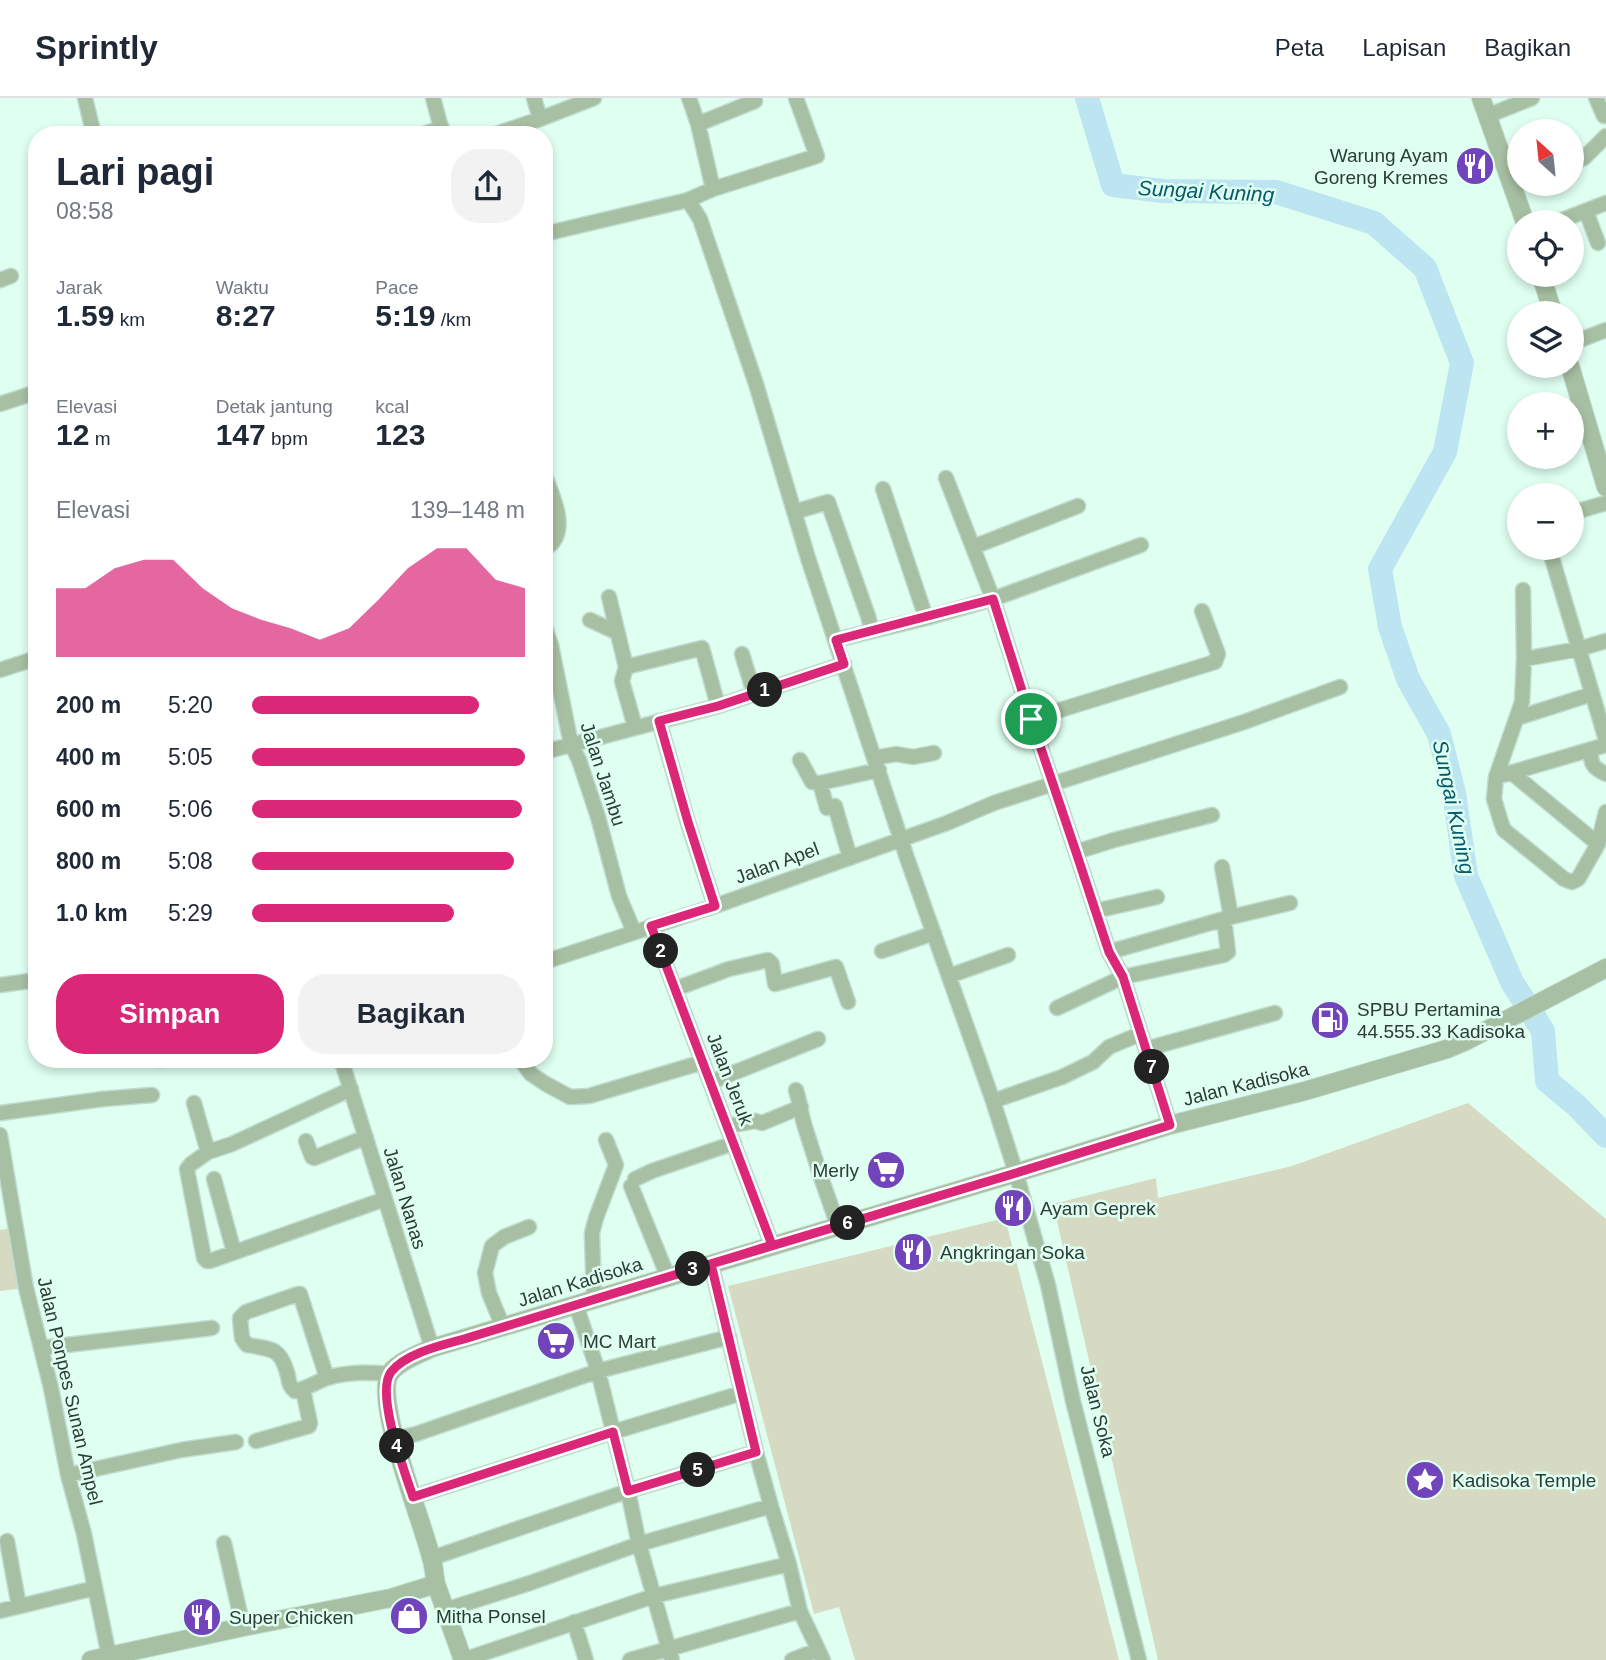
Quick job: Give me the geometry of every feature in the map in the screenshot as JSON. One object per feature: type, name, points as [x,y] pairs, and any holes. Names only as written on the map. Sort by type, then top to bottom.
[{"type":"street","points":[[85,98],[92,126]]},
{"type":"street","points":[[433,98],[441,126]]},
{"type":"street","points":[[534,98],[540,119]]},
{"type":"street","points":[[519,126],[594,98]]},
{"type":"street","points":[[689,98],[713,189]]},
{"type":"street","points":[[553,232],[688,200],[713,189],[817,156],[796,98]]},
{"type":"street","points":[[1481,98],[1507,162]]},
{"type":"street","points":[[1487,116],[1532,98]]},
{"type":"street","points":[[1596,98],[1604,116]]},
{"type":"street","points":[[698,124],[755,101]]},
{"type":"street","points":[[1584,158],[1606,136]]},
{"type":"street","name":"Jalan Soka","points":[[688,200],[700,219],[756,384],[836,640],[1016,1173],[1048,1285],[1073,1401],[1139,1660]]},
{"type":"street","points":[[1598,243],[1586,211],[1606,203]]},
{"type":"street","points":[[1584,338],[1606,330]]},
{"type":"street","points":[[1574,378],[1606,487]]},
{"type":"street","points":[[0,404],[28,395]]},
{"type":"street","points":[[946,478],[993,599],[1109,952],[1123,977],[1170,1125]]},
{"type":"street","points":[[883,489],[926,618]]},
{"type":"street","points":[[553,499],[558,513],[558,527],[553,542]]},
{"type":"street","points":[[794,512],[828,502],[872,631]]},
{"type":"street","points":[[1584,509],[1606,503]]},
{"type":"street","points":[[973,547],[1078,506]]},
{"type":"street","points":[[836,640],[993,599],[1141,545]]},
{"type":"street","points":[[1496,777],[1606,743],[1553,560]]},
{"type":"street","points":[[1523,590],[1524,659],[1521,702],[1496,777],[1494,799],[1502,827],[1564,879],[1572,882],[1578,879],[1598,844],[1606,813]]},
{"type":"street","points":[[609,597],[626,667],[622,681],[635,727]]},
{"type":"street","points":[[1031,719],[1215,662],[1218,654],[1202,611]]},
{"type":"street","points":[[590,620],[616,632]]},
{"type":"street","points":[[1524,659],[1606,642]]},
{"type":"street","points":[[626,667],[702,648],[718,706]]},
{"type":"street","points":[[742,654],[754,694]]},
{"type":"street","name":"Jalan Jambu","points":[[553,655],[571,744],[579,760],[620,896],[634,932]]},
{"type":"street","points":[[0,670],[28,661]]},
{"type":"street","points":[[553,749],[718,706],[844,664]]},
{"type":"street","name":"Jalan Apel","points":[[553,958],[715,906],[947,823],[994,803],[1244,722],[1340,687]]},
{"type":"street","points":[[1517,718],[1592,694]]},
{"type":"street","points":[[659,721],[715,906]]},
{"type":"street","points":[[1591,749],[1591,764],[1606,774]]},
{"type":"street","points":[[800,760],[812,782],[820,782],[877,764],[895,754],[913,757],[934,753]]},
{"type":"street","points":[[1512,773],[1598,844]]},
{"type":"street","points":[[820,782],[827,808],[835,806],[850,858]]},
{"type":"street","points":[[1076,852],[1212,815]]},
{"type":"street","points":[[1057,1008],[1123,977],[1224,955],[1228,951],[1228,918],[1222,866]]},
{"type":"street","points":[[1096,911],[1157,897]]},
{"type":"street","points":[[1109,952],[1290,903]]},
{"type":"street","name":"Jalan Jeruk","points":[[651,926],[772,1245]]},
{"type":"street","points":[[882,951],[934,933]]},
{"type":"street","points":[[950,976],[1008,955]]},
{"type":"street","points":[[675,989],[729,969],[768,960],[772,964],[775,984],[836,967],[848,1002]]},
{"type":"street","name":"Jalan Kadisoka","points":[[390,1374],[400,1364],[432,1348],[1170,1125],[1305,1091],[1447,1049],[1606,968]]},
{"type":"street","points":[[0,985],[28,981]]},
{"type":"street","points":[[1146,1049],[1275,1013]]},
{"type":"street","points":[[993,1101],[1062,1077],[1093,1062],[1109,1047],[1140,1034]]},
{"type":"street","points":[[711,1082],[818,1039]]},
{"type":"street","points":[[527,1068],[531,1074],[570,1097],[589,1096],[703,1062]]},
{"type":"street","name":"Jalan Nanas","points":[[344,1068],[432,1348]]},
{"type":"street","points":[[351,1090],[232,1144],[208,1152],[191,1164],[187,1169],[204,1258],[210,1261],[385,1199]]},
{"type":"street","points":[[796,1090],[801,1114],[838,1226]]},
{"type":"street","points":[[0,1113],[152,1095]]},
{"type":"street","points":[[194,1103],[208,1152]]},
{"type":"street","points":[[728,1126],[755,1121],[762,1123],[801,1107]]},
{"type":"street","name":"Jalan Ponpes Sunan Ampel","points":[[0,1135],[7,1229],[26,1288],[84,1534],[95,1588],[100,1658]]},
{"type":"street","points":[[306,1141],[314,1158],[366,1137]]},
{"type":"street","points":[[606,1140],[616,1166],[592,1233],[585,1302],[598,1371],[639,1544],[671,1654]]},
{"type":"street","points":[[668,1277],[633,1182],[652,1171],[734,1143]]},
{"type":"street","points":[[214,1180],[234,1252]]},
{"type":"street","points":[[503,1327],[489,1293],[485,1273],[492,1246],[504,1237],[529,1227]]},
{"type":"street","points":[[711,1264],[756,1452],[800,1611],[821,1655],[792,1660]]},
{"type":"street","points":[[327,1378],[300,1294],[246,1312],[240,1318],[242,1338],[247,1345],[277,1352],[284,1360],[291,1388],[296,1392],[327,1378],[365,1372],[390,1374],[386,1386],[394,1439],[432,1558],[436,1584],[463,1660],[654,1596],[789,1564]]},
{"type":"street","points":[[41,1348],[212,1328]]},
{"type":"street","points":[[394,1439],[416,1434],[598,1371],[729,1337]]},
{"type":"street","points":[[256,1441],[309,1426],[303,1390]]},
{"type":"street","points":[[413,1497],[742,1393]]},
{"type":"street","points":[[68,1475],[181,1450],[236,1442]]},
{"type":"street","points":[[432,1558],[628,1491],[756,1452]]},
{"type":"street","points":[[445,1610],[639,1544],[771,1506]]},
{"type":"street","points":[[7,1541],[19,1606]]},
{"type":"street","points":[[224,1543],[243,1627]]},
{"type":"street","points":[[100,1658],[391,1598],[436,1584]]},
{"type":"street","points":[[0,1611],[95,1588]]},
{"type":"street","points":[[630,1660],[671,1654],[800,1611]]},
{"type":"street","points":[[574,1622],[586,1660]]},
{"type":"green space","points":[[1468,1103],[1606,1219],[1606,1660],[1158,1660],[1053,1204],[1156,1178],[1158,1198],[1292,1166]]},
{"type":"green space","points":[[1005,1218],[1119,1660],[855,1660],[839,1607],[814,1614],[728,1286]]},
{"type":"green space","points":[[15,1227],[26,1288],[0,1291],[0,1230]]},
{"type":"waterway","name":"Sungai Kuning","points":[[1087,98],[1113,185],[1163,191],[1276,192],[1374,223],[1425,268],[1462,363],[1445,452],[1380,569],[1390,627],[1408,679],[1439,734],[1454,793],[1466,876],[1512,982],[1543,1031],[1547,1081],[1576,1105],[1606,1136]]},
{"type":"place","name":"Warung Ayam Goreng Kremes","points":[[1475,166]]},
{"type":"place","name":"SPBU Pertamina 44.555.33 Kadisoka","points":[[1330,1020]]},
{"type":"place","name":"Merly","points":[[886,1170]]},
{"type":"place","name":"Ayam Geprek","points":[[1013,1208]]},
{"type":"place","name":"Angkringan Soka","points":[[913,1252]]},
{"type":"place","name":"MC Mart","points":[[556,1341]]},
{"type":"place","name":"Kadisoka Temple","points":[[1425,1480]]},
{"type":"place","name":"Mitha Ponsel","points":[[409,1616]]},
{"type":"place","name":"Super Chicken","points":[[202,1617]]},
{"type":"route","points":[[993,599],[1031,719],[1109,952],[1123,977],[1170,1125],[711,1264],[756,1452],[628,1491],[613,1432],[413,1497],[394,1439],[386,1386],[390,1374],[400,1364],[432,1348],[772,1245],[651,926],[715,906],[659,721],[718,706],[844,664],[836,640],[993,599]]}]
